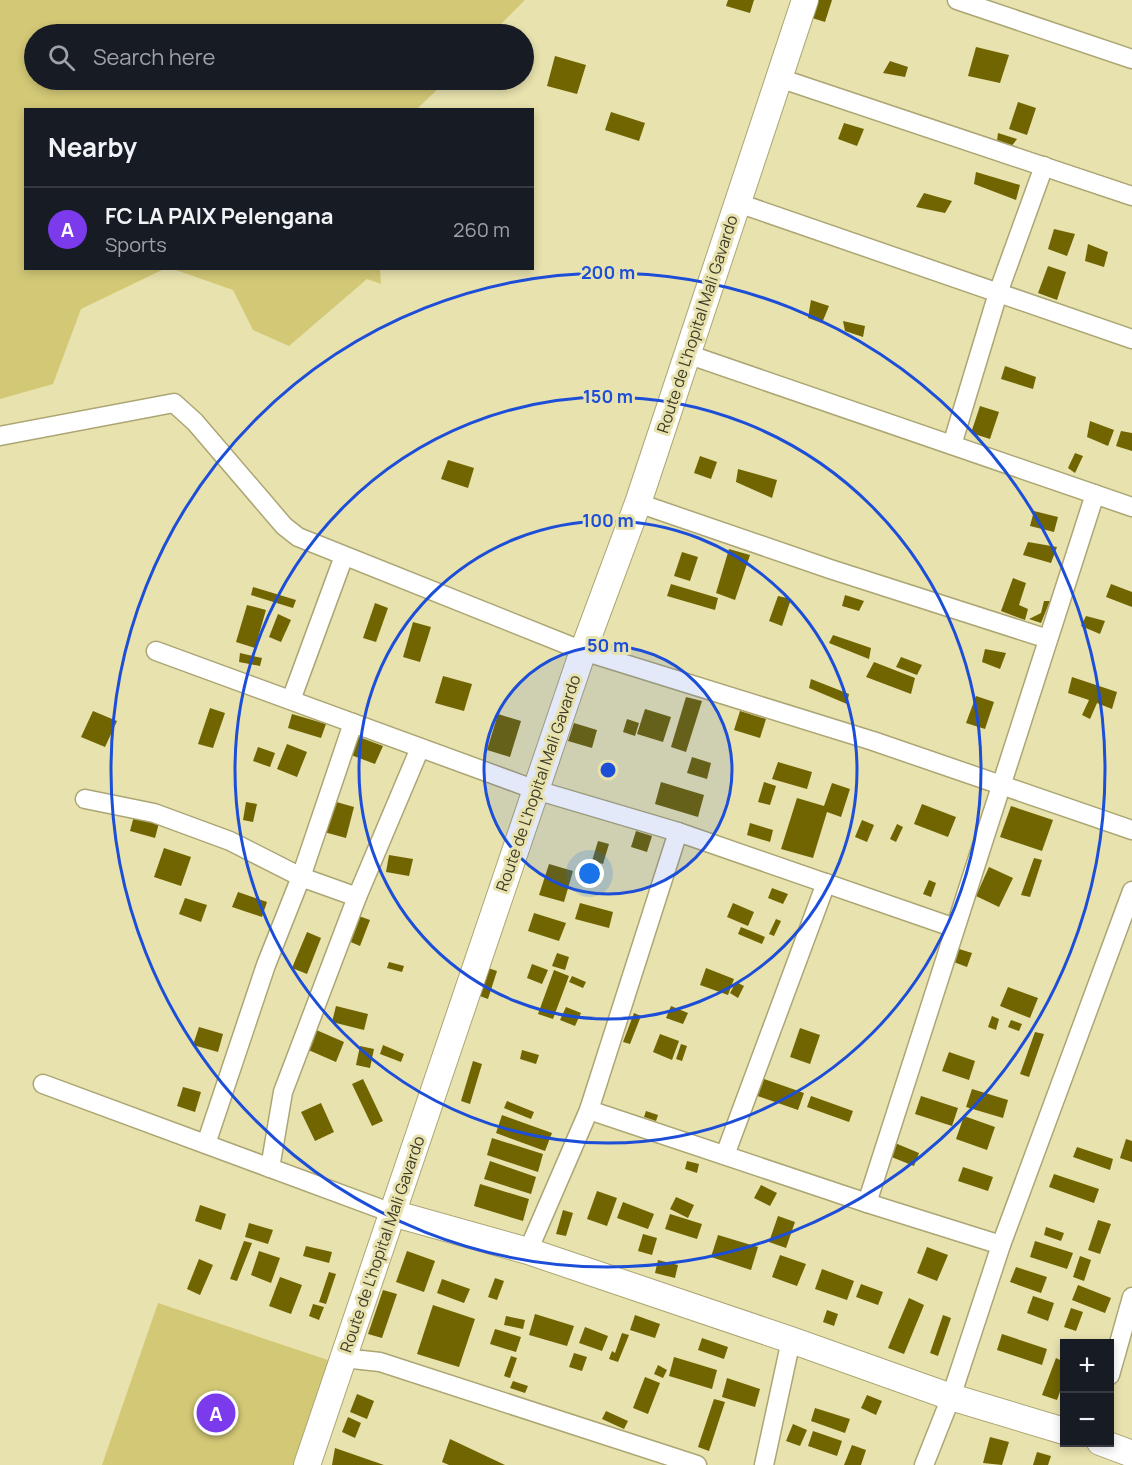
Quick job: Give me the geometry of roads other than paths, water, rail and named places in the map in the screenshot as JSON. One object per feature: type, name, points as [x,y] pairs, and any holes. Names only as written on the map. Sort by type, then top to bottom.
[{"type":"street","name":"Route de L'hopital Mali Gavardo","points":[[307,1465],[583,651],[638,503],[805,0]]},
{"type":"street","points":[[957,0],[1132,59]]},
{"type":"street","points":[[779,78],[1132,196]]},
{"type":"street","points":[[952,445],[998,293],[1044,166]]},
{"type":"street","points":[[738,202],[1132,339]]},
{"type":"street","points":[[687,354],[1132,507]]},
{"type":"street","points":[[0,436],[174,403],[195,422],[284,526],[298,537],[583,651],[873,741],[1132,830]]},
{"type":"street","points":[[867,1203],[1095,494]]},
{"type":"street","points":[[638,503],[830,569],[1048,639]]},
{"type":"street","points":[[291,700],[344,556]]},
{"type":"street","points":[[156,651],[536,790],[678,832],[955,928]]},
{"type":"street","points":[[206,1144],[266,965],[301,877],[353,723]]},
{"type":"street","points":[[270,1168],[283,1092],[357,897],[420,748]]},
{"type":"street","points":[[85,799],[154,813],[230,841],[301,877],[357,897]]},
{"type":"street","points":[[528,1251],[589,1110],[678,832]]},
{"type":"street","points":[[725,1155],[826,883]]},
{"type":"street","points":[[924,1465],[951,1397],[1001,1245],[1132,891]]},
{"type":"street","points":[[43,1084],[392,1213],[528,1251],[951,1397],[1060,1430]]},
{"type":"street","points":[[589,1110],[867,1203],[1001,1245]]},
{"type":"street","points":[[1114,1361],[1132,1297]]},
{"type":"street","points":[[764,1465],[791,1340]]},
{"type":"street","points":[[343,1358],[380,1362],[697,1465]]},
{"type":"street","points":[[1112,1447],[1132,1454]]},
{"type":"place","name":"FC LA PAIX Pelengana","points":[[216,1413]]}]
